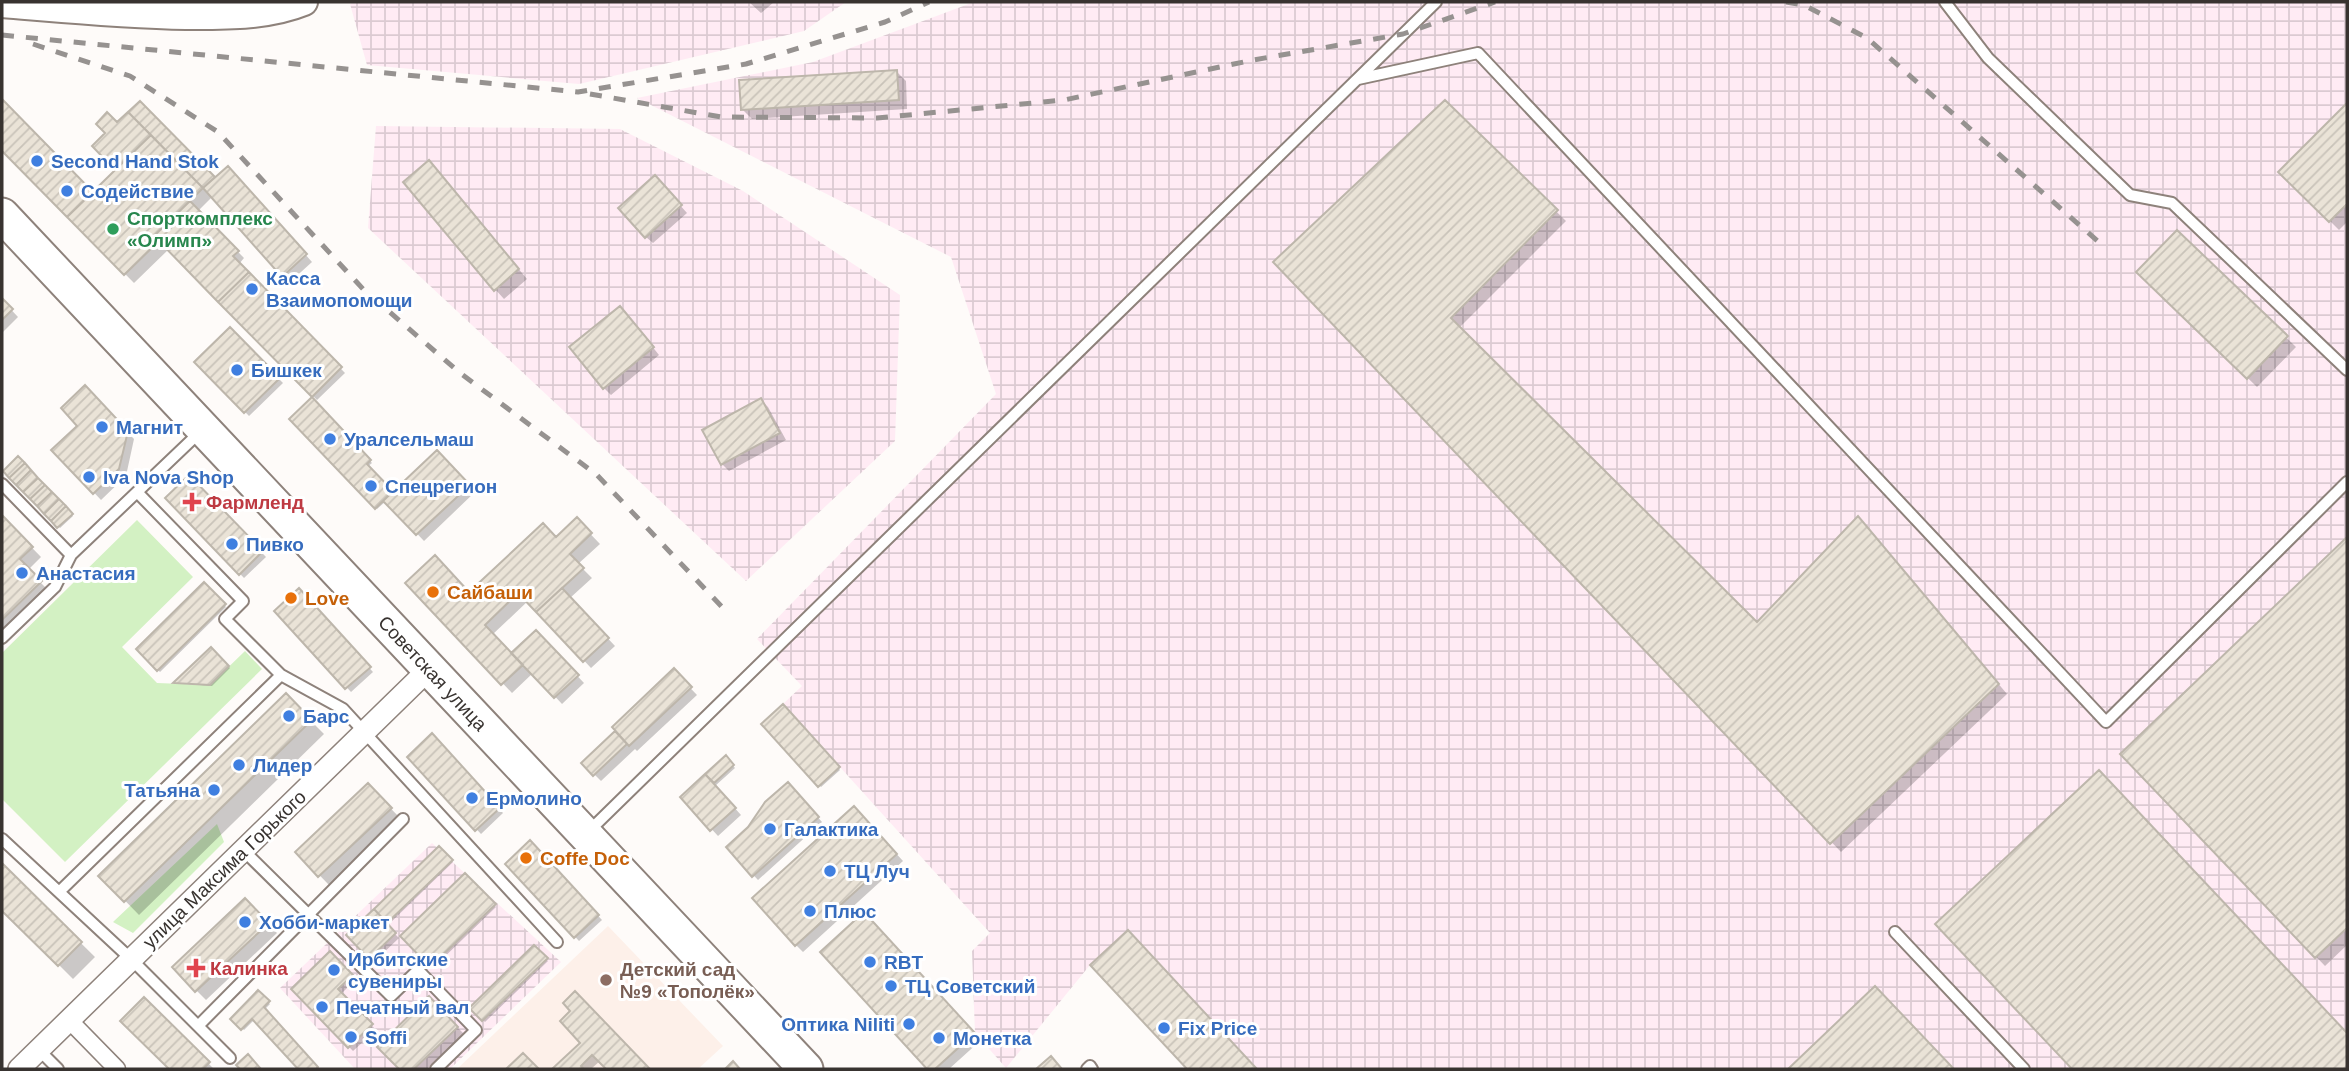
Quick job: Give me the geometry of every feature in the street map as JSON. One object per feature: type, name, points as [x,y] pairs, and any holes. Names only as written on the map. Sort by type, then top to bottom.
[{"type":"main road","name":"Советская улица","points":[[2,215],[806,1069]]},
{"type":"street","points":[[2,4],[229,10],[288,8],[304,2]]},
{"type":"street","name":"улица Максима Горького","points":[[19,1069],[429,669]]},
{"type":"street","points":[[69,1020],[117,1069]]},
{"type":"lane","points":[[585,835],[1436,2]]},
{"type":"lane","points":[[1945,2],[1988,58],[2130,195],[2172,204],[2347,370]]},
{"type":"lane","points":[[1358,79],[1478,53],[2106,722],[2347,482]]},
{"type":"lane","points":[[2,638],[55,587],[71,555],[203,429]]},
{"type":"lane","points":[[2,484],[71,555]]},
{"type":"lane","points":[[137,492],[243,601],[225,619],[281,675],[343,709],[557,942]]},
{"type":"lane","points":[[59,892],[281,675]]},
{"type":"lane","points":[[198,1026],[403,819]]},
{"type":"lane","points":[[2,839],[131,959],[230,1058]]},
{"type":"lane","points":[[243,850],[391,996],[418,970],[476,1030],[436,1069]]},
{"type":"lane","points":[[1895,932],[2024,1069]]},
{"type":"lane","points":[[39,1050],[58,1069]]},
{"type":"lane","points":[[1087,1069],[1090,1066],[1093,1069]]},
{"type":"shaded area","points":[[846,2],[804,31],[579,84],[367,65],[350,4]]},
{"type":"shaded area","points":[[974,2],[2347,2],[2347,1069],[1257,1069],[1128,930],[1090,965],[1006,1068],[975,1033],[972,951],[990,933],[783,704],[802,686],[757,639],[996,394],[951,257],[637,98],[813,62]]},
{"type":"shaded area","points":[[376,126],[620,129],[743,191],[900,295],[895,441],[746,581],[368,228]]},
{"type":"shaded area","points":[[432,843],[561,962],[450,1069],[355,1069],[280,988]]},
{"type":"shaded area","name":"Детский сад №9 «Тополёк»","points":[[608,926],[723,1046],[698,1069],[457,1069]]},
{"type":"green space","points":[[137,520],[193,577],[122,647],[157,683],[210,685],[245,651],[262,669],[65,862],[2,799],[2,653]]},
{"type":"green space","points":[[217,824],[224,842],[133,933],[113,922]]},
{"type":"building","points":[[897,70],[899,100],[741,110],[739,80]]},
{"type":"building","points":[[2,99],[93,192],[67,217],[2,151]]},
{"type":"building","points":[[1445,100],[1558,210],[1451,318],[1757,622],[1858,516],[1999,684],[1830,844],[1273,262]]},
{"type":"building","points":[[140,101],[215,177],[203,188],[128,112]]},
{"type":"building","points":[[2347,103],[2347,204],[2329,222],[2278,172]]},
{"type":"building","points":[[107,112],[117,122],[128,112],[151,135],[115,170],[92,146],[105,133],[96,124]]},
{"type":"building","points":[[151,135],[203,188],[154,236],[159,241],[124,275],[67,217]]},
{"type":"building","points":[[429,160],[519,269],[494,291],[403,182]]},
{"type":"building","points":[[228,166],[307,254],[282,277],[203,188]]},
{"type":"building","points":[[655,175],[682,205],[645,238],[618,208]]},
{"type":"building","points":[[190,201],[239,251],[233,256],[249,272],[218,302],[154,236]]},
{"type":"building","points":[[2177,230],[2288,336],[2247,379],[2136,272]]},
{"type":"building","points":[[249,272],[342,367],[312,397],[218,302]]},
{"type":"building","points":[[2,298],[13,309],[2,320]]},
{"type":"building","points":[[620,306],[654,347],[603,389],[569,347]]},
{"type":"building","points":[[230,327],[280,378],[244,413],[194,362]]},
{"type":"building","points":[[85,385],[128,431],[119,469],[93,494],[51,450],[77,426],[61,408]]},
{"type":"building","points":[[312,397],[371,460],[367,464],[393,491],[375,509],[289,419]]},
{"type":"building","points":[[761,398],[780,433],[721,465],[702,430]]},
{"type":"building","points":[[437,450],[470,485],[416,535],[383,501]]},
{"type":"building","points":[[18,456],[25,463],[9,478],[3,471]]},
{"type":"building","points":[[25,463],[31,470],[16,485],[9,478]]},
{"type":"building","points":[[31,470],[38,478],[23,492],[16,485]]},
{"type":"building","points":[[189,475],[263,551],[239,575],[165,498]]},
{"type":"building","points":[[38,478],[45,485],[30,499],[23,492]]},
{"type":"building","points":[[45,485],[52,492],[37,506],[30,499]]},
{"type":"building","points":[[52,492],[59,499],[44,514],[37,506]]},
{"type":"building","points":[[59,499],[66,506],[51,521],[44,514]]},
{"type":"building","points":[[66,506],[73,514],[57,528],[51,521]]},
{"type":"building","points":[[2,515],[33,547],[20,559],[42,581],[2,620]]},
{"type":"building","points":[[577,517],[592,533],[570,554],[584,568],[536,612],[518,593],[485,625],[523,665],[501,685],[405,583],[435,555],[469,592],[543,523],[556,537]]},
{"type":"building","points":[[2347,537],[2347,928],[2315,958],[2120,754]]},
{"type":"building","points":[[204,582],[226,604],[157,671],[136,649]]},
{"type":"building","points":[[299,588],[371,667],[345,689],[274,611]]},
{"type":"building","points":[[562,588],[609,638],[583,662],[536,612]]},
{"type":"building","points":[[536,630],[579,675],[554,698],[511,653]]},
{"type":"building","points":[[211,647],[229,666],[210,685],[173,683]]},
{"type":"building","points":[[674,668],[692,687],[629,746],[612,727]]},
{"type":"building","points":[[286,693],[312,720],[124,902],[98,876]]},
{"type":"building","points":[[783,704],[840,767],[818,787],[761,724]]},
{"type":"building","points":[[615,731],[627,744],[593,776],[581,763]]},
{"type":"building","points":[[432,733],[500,808],[475,831],[407,757]]},
{"type":"building","points":[[726,755],[734,765],[714,783],[705,774]]},
{"type":"building","points":[[2099,770],[2347,1033],[2347,1069],[2072,1069],[1935,924]]},
{"type":"building","points":[[705,774],[736,808],[710,831],[680,797]]},
{"type":"building","points":[[788,782],[819,817],[752,877],[726,847],[748,827],[765,802]]},
{"type":"building","points":[[368,783],[392,808],[318,877],[295,852]]},
{"type":"building","name":"ТЦ Луч","points":[[854,806],[897,854],[795,946],[752,898]]},
{"type":"building","points":[[530,840],[599,915],[574,938],[505,864]]},
{"type":"building","points":[[439,846],[453,860],[387,923],[374,909]]},
{"type":"building","points":[[2,863],[82,942],[58,966],[2,911]]},
{"type":"building","points":[[465,873],[496,904],[430,967],[400,936]]},
{"type":"building","points":[[245,898],[269,923],[195,992],[172,967]]},
{"type":"building","points":[[374,909],[396,933],[369,959],[346,935]]},
{"type":"building","name":"ТЦ Советский","points":[[864,912],[975,1033],[935,1069],[927,1069],[820,952]]},
{"type":"building","points":[[1128,930],[1257,1069],[1187,1069],[1090,965]]},
{"type":"building","points":[[534,945],[548,958],[482,1021],[469,1008]]},
{"type":"building","points":[[330,951],[353,975],[338,989],[373,1024],[348,1048],[291,989]]},
{"type":"building","points":[[1875,986],[1954,1069],[1788,1069]]},
{"type":"building","points":[[258,990],[270,1001],[264,1007],[318,1067],[316,1069],[298,1069],[252,1019],[241,1030],[230,1019]]},
{"type":"building","points":[[575,991],[650,1069],[606,1069],[592,1055],[581,1066],[584,1069],[552,1069],[580,1043],[560,1021],[570,1011],[563,1003]]},
{"type":"building","points":[[429,996],[458,1027],[414,1069],[399,1069],[377,1047]]},
{"type":"building","points":[[144,997],[210,1062],[203,1069],[169,1069],[120,1021]]},
{"type":"building","points":[[523,1053],[539,1069],[506,1069]]},
{"type":"building","points":[[248,1054],[261,1069],[240,1069],[236,1065]]},
{"type":"building","points":[[1051,1056],[1062,1069],[1036,1069]]},
{"type":"building","points":[[733,1061],[740,1069],[725,1069]]},
{"type":"railway","points":[[2,35],[578,92],[746,64],[885,22],[929,2]]},
{"type":"railway","points":[[590,94],[721,117],[877,118],[1064,100],[1253,60],[1403,34],[1495,2]]},
{"type":"railway","points":[[1786,2],[1804,5],[1867,38],[2101,244]]},
{"type":"railway","points":[[33,44],[130,76],[218,132],[363,289],[460,373],[597,475],[724,609]]},
{"type":"place","name":"Second Hand Stok","points":[[37,161]]},
{"type":"place","name":"Содействие","points":[[67,191]]},
{"type":"place","name":"Спорткомплекс «Олимп»","points":[[113,229]]},
{"type":"place","name":"Касса Взаимопомощи","points":[[252,289]]},
{"type":"place","name":"Бишкек","points":[[237,370]]},
{"type":"place","name":"Магнит","points":[[102,427]]},
{"type":"place","name":"Уралсельмаш","points":[[330,439]]},
{"type":"place","name":"Iva Nova Shop","points":[[89,477]]},
{"type":"place","name":"Спецрегион","points":[[371,486]]},
{"type":"place","name":"Фармленд","points":[[192,502]]},
{"type":"place","name":"Пивко","points":[[232,544]]},
{"type":"place","name":"Анастасия","points":[[22,573]]},
{"type":"place","name":"Сайбаши","points":[[433,592]]},
{"type":"place","name":"Love","points":[[291,598]]},
{"type":"place","name":"Барс","points":[[289,716]]},
{"type":"place","name":"Лидер","points":[[239,765]]},
{"type":"place","name":"Татьяна","points":[[214,790]]},
{"type":"place","name":"Ермолино","points":[[472,798]]},
{"type":"place","name":"Галактика","points":[[770,829]]},
{"type":"place","name":"Coffe Doc","points":[[526,858]]},
{"type":"place","name":"ТЦ Луч","points":[[830,871]]},
{"type":"place","name":"Плюс","points":[[810,911]]},
{"type":"place","name":"Хобби-маркет","points":[[245,922]]},
{"type":"place","name":"RBT","points":[[870,962]]},
{"type":"place","name":"Калинка","points":[[196,968]]},
{"type":"place","name":"Ирбитские сувениры","points":[[334,970]]},
{"type":"place","name":"Детский сад №9 «Тополёк»","points":[[606,980]]},
{"type":"place","name":"ТЦ Советский","points":[[891,986]]},
{"type":"place","name":"Печатный вал","points":[[322,1007]]},
{"type":"place","name":"Оптика Niliti","points":[[909,1024]]},
{"type":"place","name":"Fix Price","points":[[1164,1028]]},
{"type":"place","name":"Soffi","points":[[351,1037]]},
{"type":"place","name":"Монетка","points":[[939,1038]]}]
